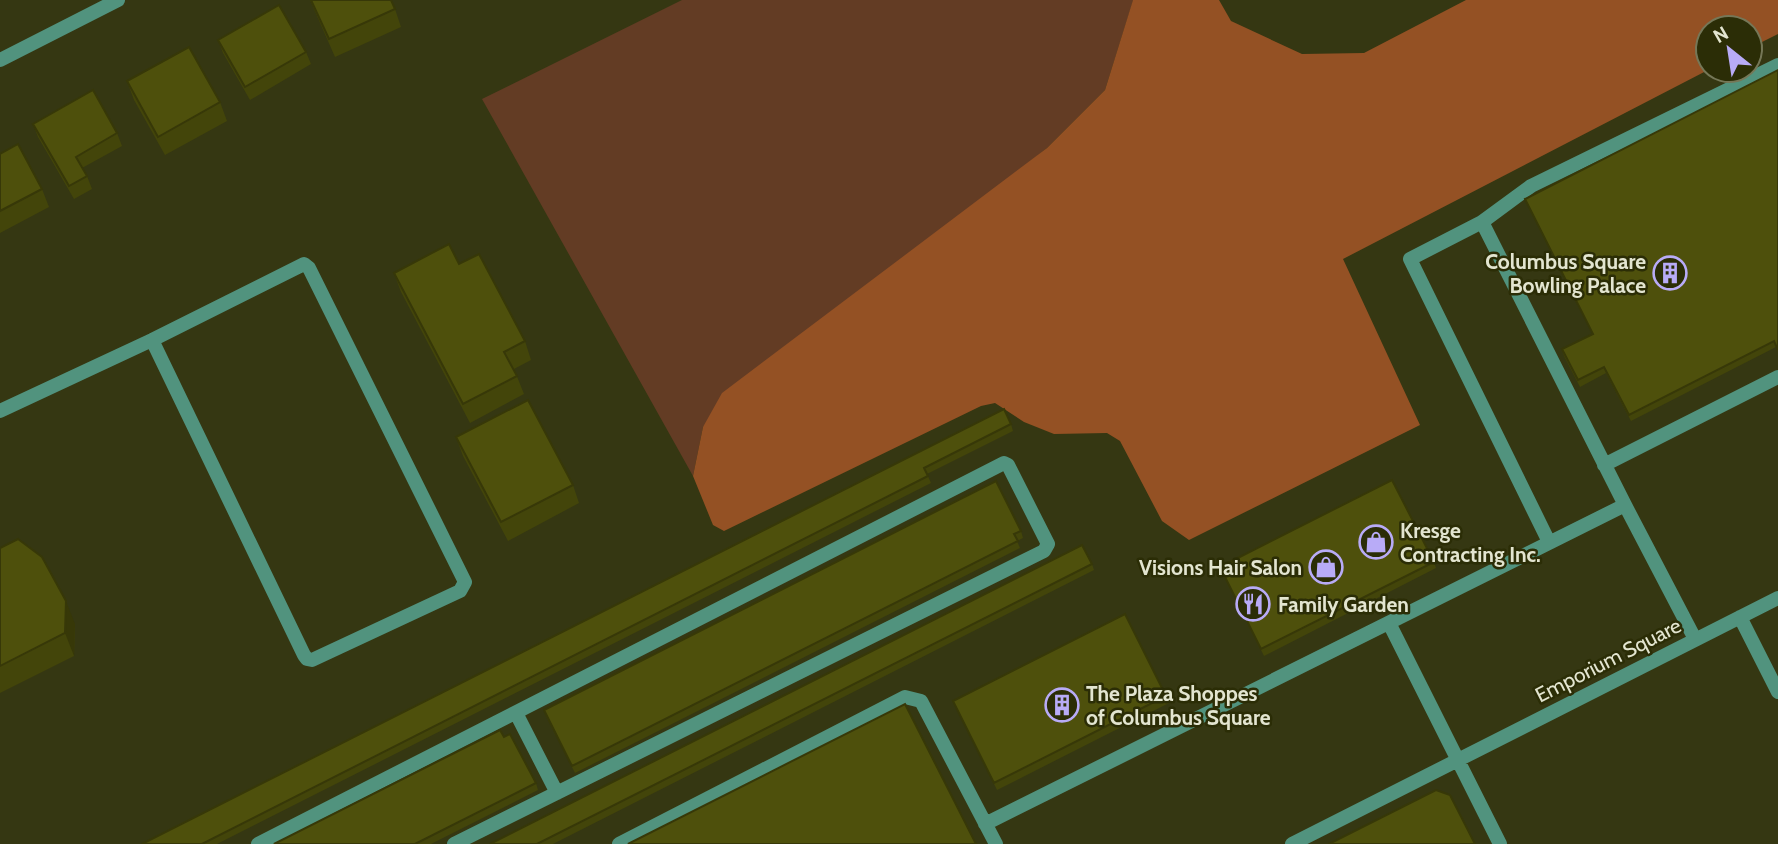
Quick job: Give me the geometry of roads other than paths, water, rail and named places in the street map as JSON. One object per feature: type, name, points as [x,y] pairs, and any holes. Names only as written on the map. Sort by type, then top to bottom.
[{"type":"street","points":[[0,60],[118,0]]},
{"type":"street","points":[[1549,542],[1410,259],[1482,222],[1531,186],[1778,65]]},
{"type":"street","points":[[1482,222],[1695,639]]},
{"type":"street","points":[[0,411],[152,340],[304,264],[309,268],[465,582],[460,591],[312,660],[307,659],[152,340]]},
{"type":"street","points":[[1604,465],[1778,377]]},
{"type":"street","points":[[258,844],[1004,463],[1008,465],[1048,544],[1044,551],[454,844]]},
{"type":"street","points":[[985,824],[1625,505]]},
{"type":"street","name":"Emporium Square","points":[[1292,844],[1778,598]]},
{"type":"street","points":[[1740,617],[1778,692]]},
{"type":"street","points":[[1389,623],[1500,844]]},
{"type":"street","points":[[619,844],[905,697],[921,701],[996,844]]},
{"type":"street","points":[[516,712],[557,793]]},
{"type":"place","name":"Columbus Square Bowling Palace","points":[[1670,273]]},
{"type":"place","name":"Kresge Contracting Inc.","points":[[1376,542]]},
{"type":"place","name":"Visions Hair Salon","points":[[1326,567]]},
{"type":"place","name":"Family Garden","points":[[1253,604]]},
{"type":"place","name":"The Plaza Shoppes of Columbus Square","points":[[1062,705]]}]
